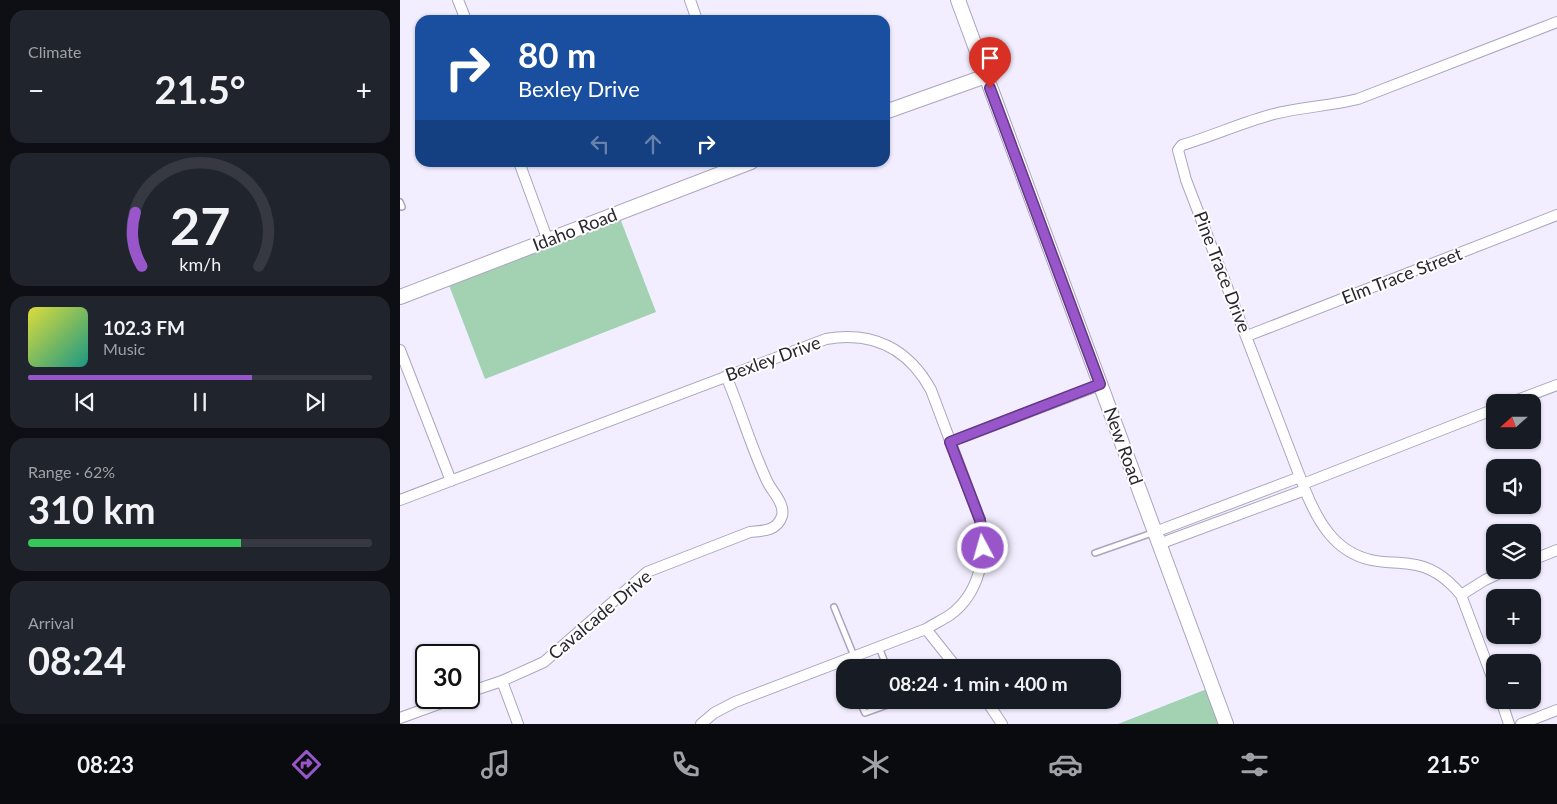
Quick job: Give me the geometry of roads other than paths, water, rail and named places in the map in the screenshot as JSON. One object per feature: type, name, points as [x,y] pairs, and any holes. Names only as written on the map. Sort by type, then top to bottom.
[{"type":"street","points":[[458,0],[464,15]]},
{"type":"street","points":[[690,0],[695,15]]},
{"type":"street","name":"New Road","points":[[958,0],[1226,724]]},
{"type":"street","name":"Pine Trace Drive","points":[[1486,661],[1461,595],[1447,580],[1428,568],[1411,564],[1370,560],[1343,547],[1330,536],[1320,522],[1303,484],[1186,180],[1179,154],[1182,145],[1273,114],[1334,105],[1358,99],[1557,22]]},
{"type":"street","points":[[890,110],[986,76]]},
{"type":"street","points":[[521,167],[548,241]]},
{"type":"street","name":"Idaho Road","points":[[400,297],[738,167]]},
{"type":"street","name":"Elm Trace Street","points":[[1247,336],[1557,215]]},
{"type":"street","name":"Bexley Drive","points":[[400,500],[826,339],[849,336],[872,340],[898,351],[919,371],[930,390],[980,520],[983,537],[982,557],[976,580],[963,602],[949,615],[926,629],[879,646],[852,659]]},
{"type":"street","points":[[400,350],[451,481]]},
{"type":"street","name":"Cavalcade Drive","points":[[480,688],[538,665],[550,657],[647,572],[750,532],[767,530],[778,522],[782,512],[780,501],[767,481],[726,376]]},
{"type":"street","points":[[950,442],[1100,384]]},
{"type":"street","points":[[1533,394],[1557,385]]},
{"type":"street","points":[[1157,538],[1303,484],[1486,413]]},
{"type":"street","points":[[1541,556],[1557,550]]},
{"type":"street","points":[[1461,595],[1487,579]]},
{"type":"street","points":[[926,629],[950,659]]},
{"type":"street","name":"Bexley Drive","points":[[701,724],[714,713],[735,702],[836,665]]},
{"type":"street","points":[[502,681],[518,724]]},
{"type":"street","points":[[400,718],[425,709]]},
{"type":"street","points":[[996,709],[1002,724]]},
{"type":"street","points":[[1504,709],[1509,724]]},
{"type":"street","points":[[1521,724],[1557,710]]},
{"type":"lane","points":[[1095,553],[1157,538]]},
{"type":"lane","points":[[834,607],[847,659]]},
{"type":"lane","points":[[879,646],[884,659]]},
{"type":"lane","points":[[863,709],[865,714],[878,709]]}]
